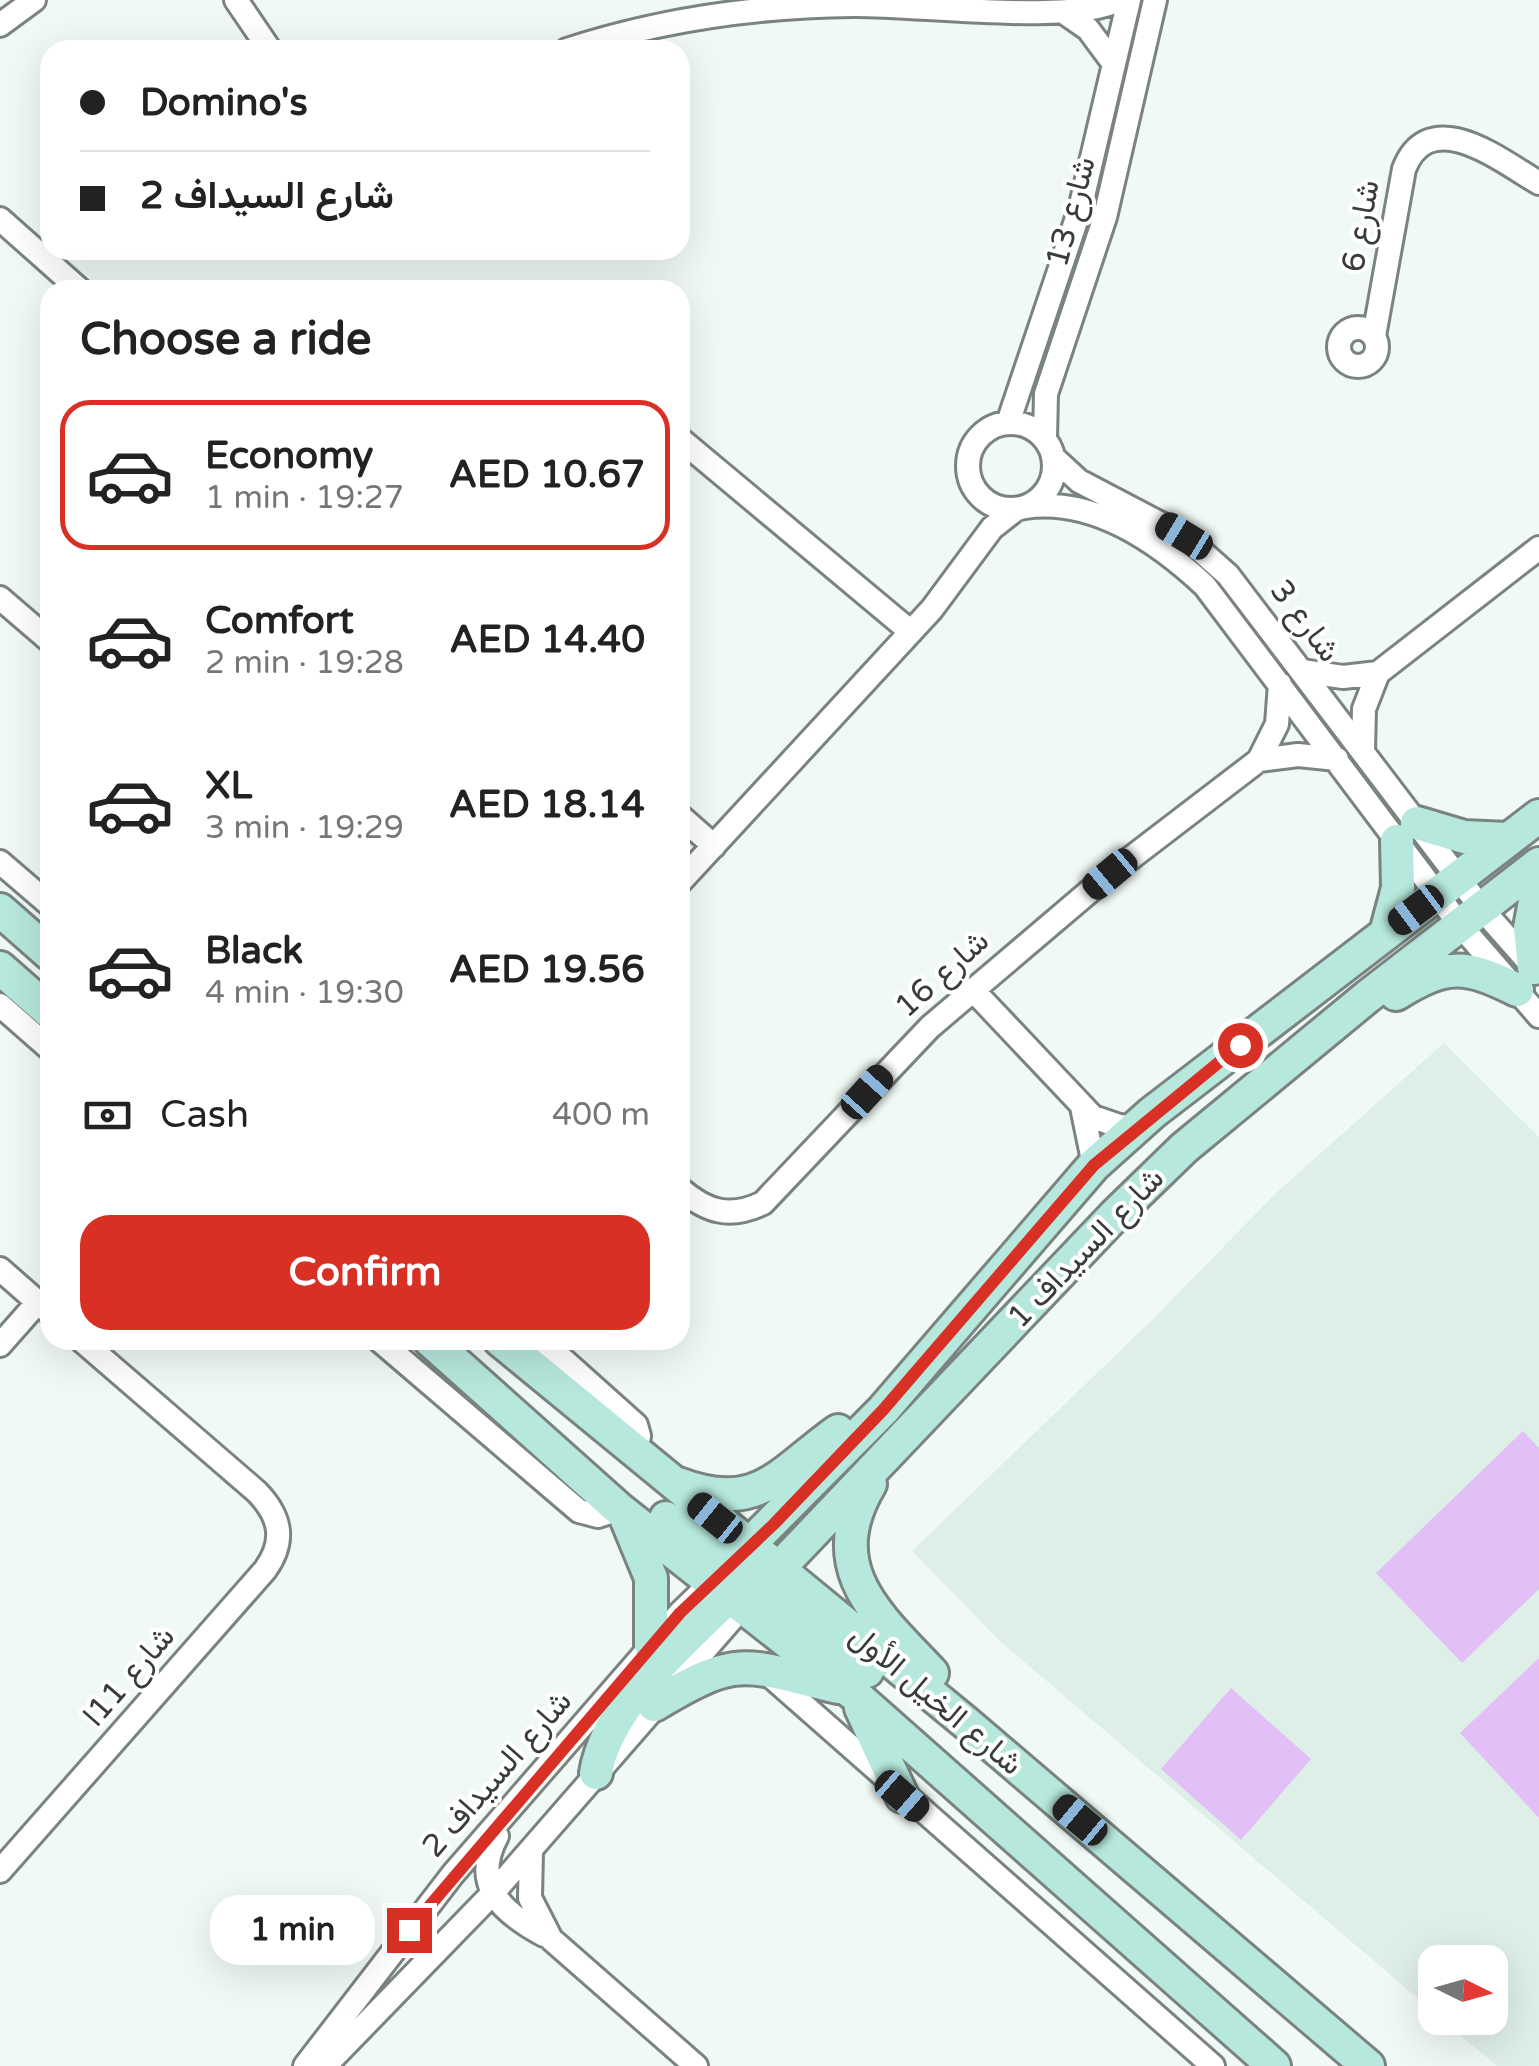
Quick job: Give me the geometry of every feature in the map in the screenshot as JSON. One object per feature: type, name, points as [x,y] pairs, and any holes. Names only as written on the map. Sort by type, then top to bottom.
[{"type":"main road","name":"شارع السيداف 1","points":[[745,1577],[888,1454],[1114,1216],[1184,1148],[1368,997],[1523,839],[1539,816]]},
{"type":"main road","points":[[1386,933],[1407,832],[1523,839]]},
{"type":"main road","name":"شارع السيداف 1","points":[[745,1577],[1094,1165],[1137,1125],[1386,933],[1539,864]]},
{"type":"main road","points":[[1368,997],[1389,997],[1427,975],[1458,969],[1488,976],[1530,977],[1530,928],[1539,880]]},
{"type":"main road","points":[[1333,1025],[1349,993],[1460,902]]},
{"type":"main road","points":[[0,910],[40,945]]},
{"type":"main road","points":[[0,968],[40,1003]]},
{"type":"main road","name":"شارع الخيل الأول","points":[[442,1350],[621,1510],[745,1577],[965,1722],[1368,2066]]},
{"type":"main road","name":"شارع الخيل الأول","points":[[512,1350],[667,1479],[745,1577],[852,1692],[1274,2066]]},
{"type":"main road","points":[[667,1479],[716,1493],[764,1486],[790,1472],[845,1426],[883,1410]]},
{"type":"main road","points":[[522,1419],[560,1431],[688,1536],[745,1577],[620,1713],[600,1748],[596,1773]]},
{"type":"main road","points":[[888,1454],[854,1521],[851,1551],[857,1581],[872,1610],[944,1688],[965,1722]]},
{"type":"main road","points":[[621,1510],[652,1578],[652,1646]]},
{"type":"main road","points":[[654,1706],[720,1669],[763,1670],[852,1692],[902,1796]]},
{"type":"street","points":[[0,25],[34,0]]},
{"type":"street","points":[[236,0],[263,40]]},
{"type":"street","points":[[608,40],[697,18],[799,7],[902,5],[1065,13],[1094,10],[1119,0]]},
{"type":"street","name":"شارع 13","points":[[1008,422],[1071,241],[1130,0]]},
{"type":"street","name":"شارع 13","points":[[1049,448],[1046,394],[1105,218],[1154,0]]},
{"type":"street","points":[[1065,13],[1088,30],[1114,64]]},
{"type":"street","name":"شارع 6","points":[[1374,336],[1404,168],[1415,150],[1434,138],[1455,138],[1539,183]]},
{"type":"street","points":[[0,218],[40,254]]},
{"type":"street","points":[[47,260],[69,280]]},
{"type":"street","points":[[690,871],[911,632],[992,528],[1020,509],[1052,482],[1049,448],[1028,426],[1008,422],[985,431],[970,450],[968,475],[979,496],[990,505],[1020,509]]},
{"type":"street","points":[[690,447],[911,632]]},
{"type":"street","name":"شارع 3","points":[[1049,448],[1078,481],[1148,514],[1202,550],[1240,590],[1363,752],[1407,832]]},
{"type":"street","points":[[974,551],[979,496]]},
{"type":"street","name":"شارع 3","points":[[1020,509],[1056,504],[1129,530],[1170,555],[1206,586],[1337,759],[1407,832],[1460,902]]},
{"type":"street","points":[[1302,670],[1343,677],[1378,673],[1539,548]]},
{"type":"street","points":[[0,598],[40,632]]},
{"type":"street","points":[[1363,752],[1361,723],[1378,673]]},
{"type":"street","points":[[1259,760],[1277,724],[1280,684]]},
{"type":"street","points":[[1259,760],[1298,754],[1337,759]]},
{"type":"street","name":"شارع 16","points":[[690,1196],[714,1211],[748,1210],[762,1203],[886,1071],[972,989],[1110,874],[1259,760]]},
{"type":"street","points":[[690,825],[714,846]]},
{"type":"street","points":[[0,862],[40,896]]},
{"type":"street","points":[[1460,902],[1530,977],[1539,1016]]},
{"type":"street","points":[[972,989],[1082,1107],[1107,1124],[1137,1125]]},
{"type":"street","points":[[0,1006],[40,1041]]},
{"type":"street","points":[[1082,1107],[1094,1165]]},
{"type":"street","points":[[0,1269],[40,1304]]},
{"type":"street","points":[[0,1345],[40,1311]]},
{"type":"street","name":"شارع 11ا","points":[[0,1871],[272,1560],[280,1536],[274,1512],[93,1350]]},
{"type":"street","points":[[392,1350],[579,1510],[598,1516],[621,1510]]},
{"type":"street","points":[[551,1350],[636,1424],[635,1455]]},
{"type":"street","points":[[324,2066],[530,1851],[654,1706],[745,1577]]},
{"type":"street","name":"شارع السيداف 2","points":[[306,2066],[453,1874],[652,1646],[745,1577]]},
{"type":"street","points":[[763,1670],[1213,2066]]},
{"type":"street","points":[[512,1807],[485,1861],[485,1876],[493,1893],[696,2066]]},
{"type":"street","points":[[530,1851],[530,1898],[551,1939]]},
{"type":"shaded area","points":[[1444,1043],[1539,1137],[1539,2066],[1497,2066],[1460,2035],[1508,2035],[1508,1945],[1418,1945],[1418,1998],[1001,1642],[912,1551],[1153,1319],[1276,1193]]},
{"type":"shaded area","points":[[1523,1431],[1539,1448],[1539,1589],[1462,1663],[1376,1573]]},
{"type":"shaded area","points":[[1539,1658],[1539,1818],[1460,1733]]},
{"type":"shaded area","points":[[1231,1688],[1311,1759],[1241,1840],[1161,1769]]},
{"type":"route","points":[[409,1930],[680,1613],[774,1524],[883,1410],[1094,1165],[1137,1125],[1240,1045]]}]
